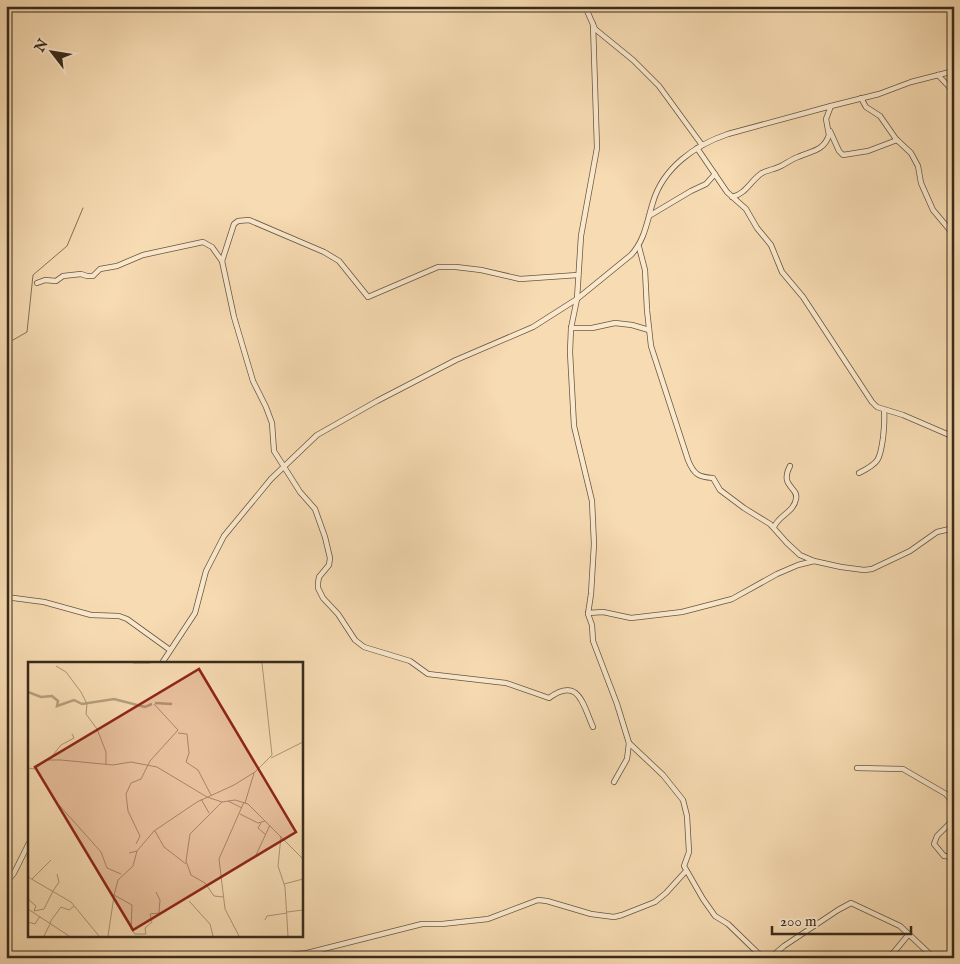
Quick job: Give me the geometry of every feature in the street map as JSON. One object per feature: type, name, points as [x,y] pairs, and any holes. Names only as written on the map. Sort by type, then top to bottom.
[{"type":"street","points":[[585,6],[599,33],[633,60],[659,86],[702,145]]},
{"type":"street","points":[[593,24],[598,148],[581,236],[577,299],[571,328],[571,379],[574,426],[591,492],[593,510],[592,581],[588,613],[592,625],[593,641],[617,704],[629,743],[627,759],[614,782]]},
{"type":"street","points":[[163,662],[195,613],[206,571],[218,546],[270,479],[317,435],[456,360],[533,327],[577,299],[632,255],[639,247],[657,189],[662,180],[675,165],[697,148],[713,139],[736,131],[879,94],[911,82],[954,71]]},
{"type":"street","points":[[938,75],[954,92]]},
{"type":"street","points":[[861,98],[866,107],[880,116],[897,140],[913,157],[918,166],[921,183],[933,210],[954,235]]},
{"type":"street","points":[[732,197],[741,195],[763,173],[801,155],[817,150],[828,140],[830,135],[827,115],[831,106]]},
{"type":"street","points":[[828,128],[839,151],[843,155],[868,150],[897,140]]},
{"type":"street","points":[[697,148],[732,197],[746,209],[757,228],[771,244],[782,272],[803,297],[872,402],[884,410],[910,418],[954,437]]},
{"type":"street","points":[[649,216],[706,184],[715,174]]},
{"type":"street","points":[[222,261],[234,224],[238,221],[249,220],[324,252],[340,261],[368,297],[438,267],[481,270],[520,279],[578,275]]},
{"type":"street","points":[[37,283],[45,280],[56,281],[62,276],[81,274],[93,276],[100,269],[117,266],[143,255],[204,242],[212,247],[222,261],[234,317],[253,381],[266,407],[274,436],[274,451],[300,492],[315,509],[325,537],[330,558],[329,565],[319,578],[320,592],[359,644],[410,661],[428,674],[506,684],[549,698],[562,691],[573,690],[582,702],[593,728]]},
{"type":"street","points":[[639,247],[645,270],[651,346],[660,369],[674,421],[692,468],[701,476],[713,478],[720,490],[744,508],[766,521],[800,555],[814,561],[848,568],[872,569],[910,551],[937,532],[954,528]]},
{"type":"street","points":[[571,328],[592,328],[615,323],[649,330]]},
{"type":"street","points":[[859,473],[875,463],[881,456],[885,427],[884,410]]},
{"type":"street","points":[[774,528],[779,518],[794,506],[796,494],[788,484],[786,476],[790,466]]},
{"type":"street","points":[[588,613],[603,612],[631,618],[682,612],[732,598],[777,574],[798,565],[814,561]]},
{"type":"street","points":[[6,597],[44,602],[91,615],[123,617],[170,650]]},
{"type":"street","points":[[629,743],[663,776],[684,800],[689,852],[684,866],[686,871],[715,916],[728,924],[763,958]]},
{"type":"street","points":[[857,768],[903,769],[946,794],[954,804]]},
{"type":"street","points":[[954,819],[937,836],[934,844],[944,856],[954,857]]},
{"type":"street","points":[[6,883],[14,873],[28,844]]},
{"type":"street","points":[[242,958],[274,957],[307,952],[422,924],[442,924],[488,919],[538,900],[548,901],[592,914],[614,917],[656,902],[686,871]]},
{"type":"street","points":[[770,958],[784,946],[851,903],[900,926],[934,958]]},
{"type":"street","points":[[6,931],[6,947]]},
{"type":"street","points":[[889,958],[909,934]]},
{"type":"waterway","points":[[6,344],[27,332],[33,275],[67,246],[83,208]]}]
